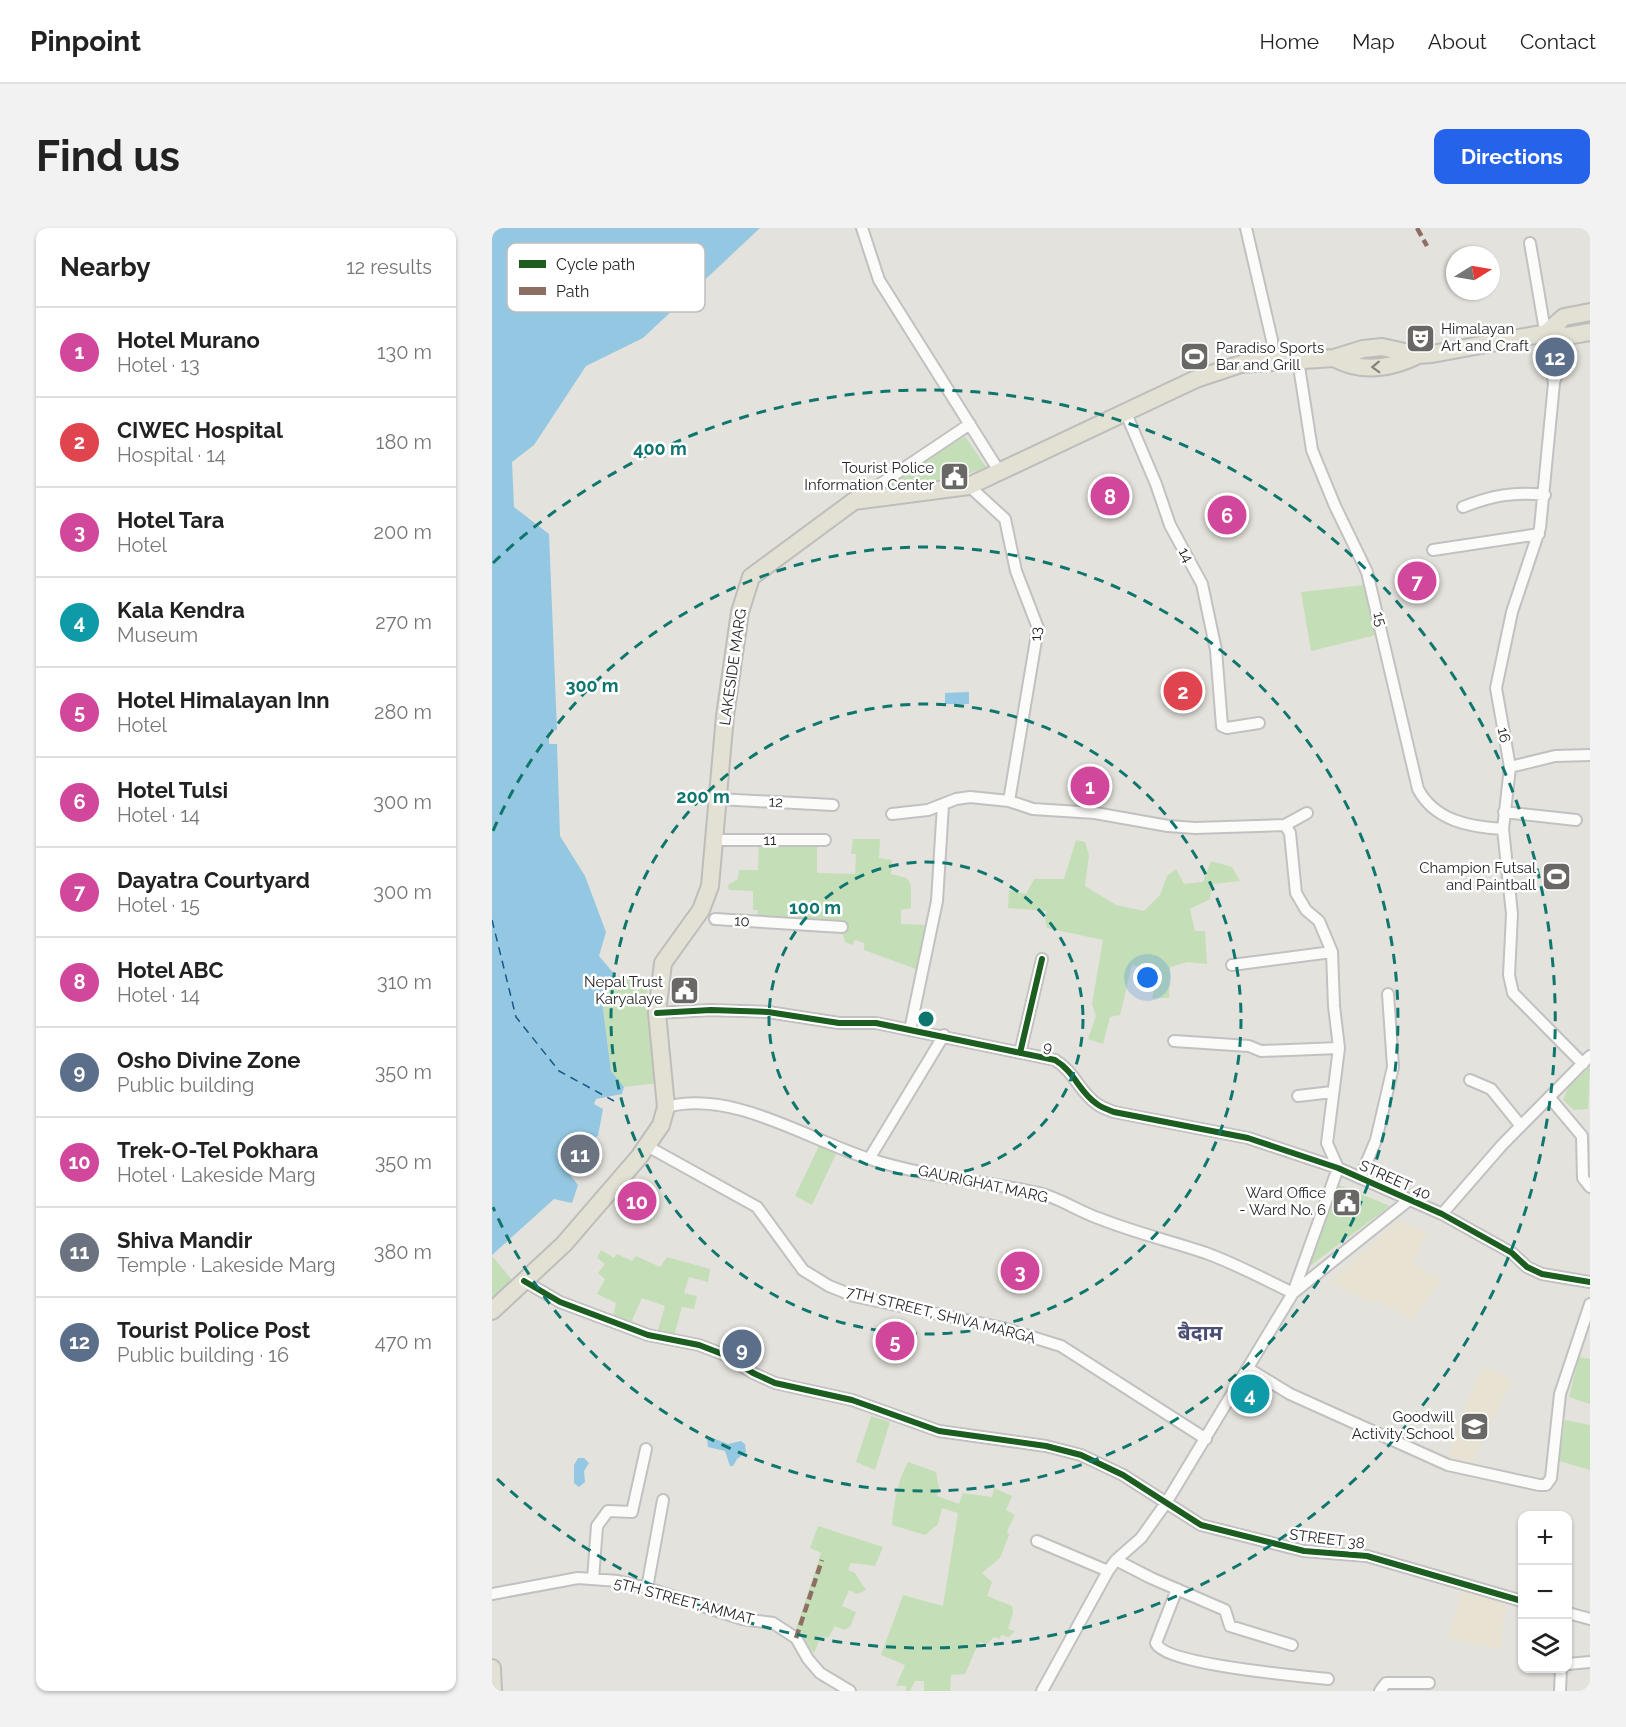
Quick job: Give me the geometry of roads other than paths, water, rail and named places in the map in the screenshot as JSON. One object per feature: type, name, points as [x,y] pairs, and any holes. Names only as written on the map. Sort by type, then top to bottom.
[{"type":"main road","points":[[1546,333],[1564,317],[1590,312]]},
{"type":"main road","points":[[1546,333],[1567,336],[1590,332]]},
{"type":"main road","name":"LAKESIDE MARG","points":[[492,1311],[564,1244],[647,1146],[661,1125],[666,1107],[657,1013],[663,963],[701,910],[710,886],[725,716],[740,612],[751,577],[854,501],[969,486],[1125,411],[1224,369],[1241,364],[1334,358],[1350,351],[1382,347],[1418,355],[1469,349],[1546,333]]},
{"type":"main road","points":[[492,1668],[493,1691]]},
{"type":"street","points":[[862,228],[879,280],[999,471]]},
{"type":"street","points":[[1246,228],[1272,340],[1273,362]]},
{"type":"street","name":"16","points":[[1530,243],[1554,383]]},
{"type":"street","name":"16","points":[[1567,336],[1554,383],[1545,495],[1539,534],[1512,612],[1496,688],[1510,767],[1503,829],[1512,914],[1509,984],[1513,993],[1531,1013],[1586,1060]]},
{"type":"street","name":"15","points":[[1298,360],[1312,450],[1335,506],[1367,572],[1418,789],[1429,804],[1457,823],[1503,829]]},
{"type":"street","name":"14","points":[[1125,411],[1156,484],[1170,525],[1202,584],[1216,650],[1220,707],[1224,728],[1259,723]]},
{"type":"street","points":[[854,501],[970,424]]},
{"type":"street","name":"13","points":[[969,486],[1005,519],[1016,571],[1038,628],[1009,801]]},
{"type":"street","points":[[1463,507],[1492,495],[1512,492],[1545,495]]},
{"type":"street","points":[[1433,550],[1539,534]]},
{"type":"street","points":[[1510,767],[1555,756],[1590,755]]},
{"type":"street","points":[[892,814],[928,810],[956,799],[970,797],[1009,801],[1034,809],[1095,813],[1168,826],[1285,825],[1307,813]]},
{"type":"street","name":"12","points":[[718,799],[833,805]]},
{"type":"street","points":[[910,1030],[937,901],[943,806]]},
{"type":"street","points":[[1504,812],[1576,820]]},
{"type":"street","points":[[1042,1691],[1108,1571],[1116,1560],[1141,1539],[1166,1503],[1293,1293],[1338,1168],[1327,1143],[1339,1048],[1334,1006],[1332,952],[1323,927],[1306,910],[1296,893],[1290,833],[1285,825]]},
{"type":"street","name":"11","points":[[714,840],[825,840]]},
{"type":"street","name":"10","points":[[715,919],[842,927]]},
{"type":"street","points":[[1232,965],[1332,952]]},
{"type":"street","points":[[1020,1053],[1042,959]]},
{"type":"street","points":[[1360,1178],[1376,1140],[1394,1067],[1388,994]]},
{"type":"street","name":"9","points":[[657,1013],[711,1010],[768,1012],[839,1023],[876,1023],[944,1035],[978,1046],[1055,1060],[1065,1066],[1087,1095],[1097,1104],[1114,1112],[1248,1138],[1338,1168]]},
{"type":"street","points":[[869,1159],[944,1035]]},
{"type":"street","points":[[1174,1041],[1249,1046],[1261,1051],[1339,1048]]},
{"type":"street","points":[[1442,1214],[1521,1126],[1586,1060]]},
{"type":"street","points":[[1470,1080],[1491,1089],[1521,1126]]},
{"type":"street","points":[[1298,1096],[1332,1092]]},
{"type":"street","points":[[1550,1098],[1582,1136],[1583,1178],[1590,1187]]},
{"type":"street","name":"GAURIGHAT MARG","points":[[666,1107],[683,1102],[704,1103],[787,1125],[869,1159],[951,1180],[1041,1194],[1097,1218],[1240,1266],[1293,1293]]},
{"type":"street","name":"7TH STREET, SHIVA MARGA","points":[[647,1146],[757,1207],[802,1270],[829,1286],[854,1296],[1003,1328],[1061,1346],[1206,1439]]},
{"type":"street","name":"STREET 40","points":[[1338,1168],[1442,1214],[1512,1254],[1527,1268],[1542,1274],[1590,1282]]},
{"type":"street","points":[[1293,1293],[1409,1200]]},
{"type":"street","name":"STREET 38","points":[[524,1281],[560,1302],[648,1335],[699,1346],[725,1355],[753,1373],[775,1383],[852,1400],[939,1431],[1046,1446],[1081,1455],[1123,1475],[1201,1526],[1304,1551],[1367,1556],[1518,1600]]},
{"type":"street","points":[[1249,1369],[1290,1394],[1448,1465],[1546,1485],[1551,1478],[1560,1394],[1590,1304]]},
{"type":"street","points":[[593,1579],[597,1526],[608,1511],[633,1512],[646,1449]]},
{"type":"street","points":[[646,1588],[663,1500]]},
{"type":"street","points":[[1037,1541],[1108,1571]]},
{"type":"street","points":[[1116,1560],[1225,1610],[1230,1626],[1292,1645]]},
{"type":"street","name":"5TH STREET,AMMAT","points":[[492,1594],[562,1579],[618,1581],[646,1588],[742,1619],[772,1623],[796,1638],[808,1659],[820,1673],[850,1691]]},
{"type":"street","points":[[1177,1589],[1156,1643],[1164,1653],[1203,1663],[1328,1679]]},
{"type":"street","points":[[1572,1614],[1590,1619]]},
{"type":"street","points":[[1572,1664],[1590,1662]]},
{"type":"street","points":[[1560,1691],[1561,1673]]},
{"type":"street","points":[[1380,1691],[1386,1683],[1429,1683]]},
{"type":"water","points":[[492,228],[760,228],[705,280],[705,243],[507,243],[507,312],[671,312],[643,338],[586,366],[534,445],[512,462],[514,507],[549,534],[557,730],[549,730],[549,744],[557,744],[560,836],[585,876],[606,932],[599,956],[616,976],[602,1001],[611,1071],[624,1087],[622,1094],[596,1099],[594,1104],[603,1109],[598,1136],[571,1147],[564,1167],[578,1185],[572,1203],[554,1199],[492,1255]]},
{"type":"water","points":[[969,692],[969,704],[945,704],[945,693]]},
{"type":"water","points":[[710,1437],[728,1444],[741,1441],[745,1444],[746,1452],[737,1459],[733,1466],[730,1466],[725,1451],[708,1447],[707,1439]]},
{"type":"water","points":[[578,1458],[584,1458],[589,1463],[584,1471],[585,1482],[579,1487],[574,1483],[574,1465]]},
{"type":"place","name":"Himalayan Art and Craft","points":[[1420,338]]},
{"type":"place","name":"Paradiso Sports Bar and Grill","points":[[1195,357]]},
{"type":"place","name":"Tourist Police Post","points":[[1555,357]]},
{"type":"place","name":"Tourist Police Information Center","points":[[955,477]]},
{"type":"place","name":"Hotel ABC","points":[[1110,496]]},
{"type":"place","name":"Hotel Tulsi","points":[[1227,515]]},
{"type":"place","name":"Dayatra Courtyard","points":[[1417,581]]},
{"type":"place","name":"CIWEC Hospital","points":[[1183,691]]},
{"type":"place","name":"Hotel Murano","points":[[1090,786]]},
{"type":"place","name":"Champion Futsal and Paintball","points":[[1557,877]]},
{"type":"place","name":"Nepal Trust Karyalaye","points":[[684,991]]},
{"type":"place","name":"Shiva Mandir","points":[[580,1154]]},
{"type":"place","name":"Trek-O-Tel Pokhara","points":[[637,1201]]},
{"type":"place","name":"Ward Office - Ward No. 6","points":[[1347,1202]]},
{"type":"place","name":"Hotel Tara","points":[[1020,1271]]},
{"type":"place","name":"Hotel Himalayan Inn","points":[[895,1341]]},
{"type":"place","name":"Osho Divine Zone","points":[[742,1349]]},
{"type":"place","name":"Kala Kendra","points":[[1250,1394]]},
{"type":"place","name":"Goodwill Activity School","points":[[1475,1426]]},
{"type":"district","name":"बैदाम","points":[[1200,1332]]}]
